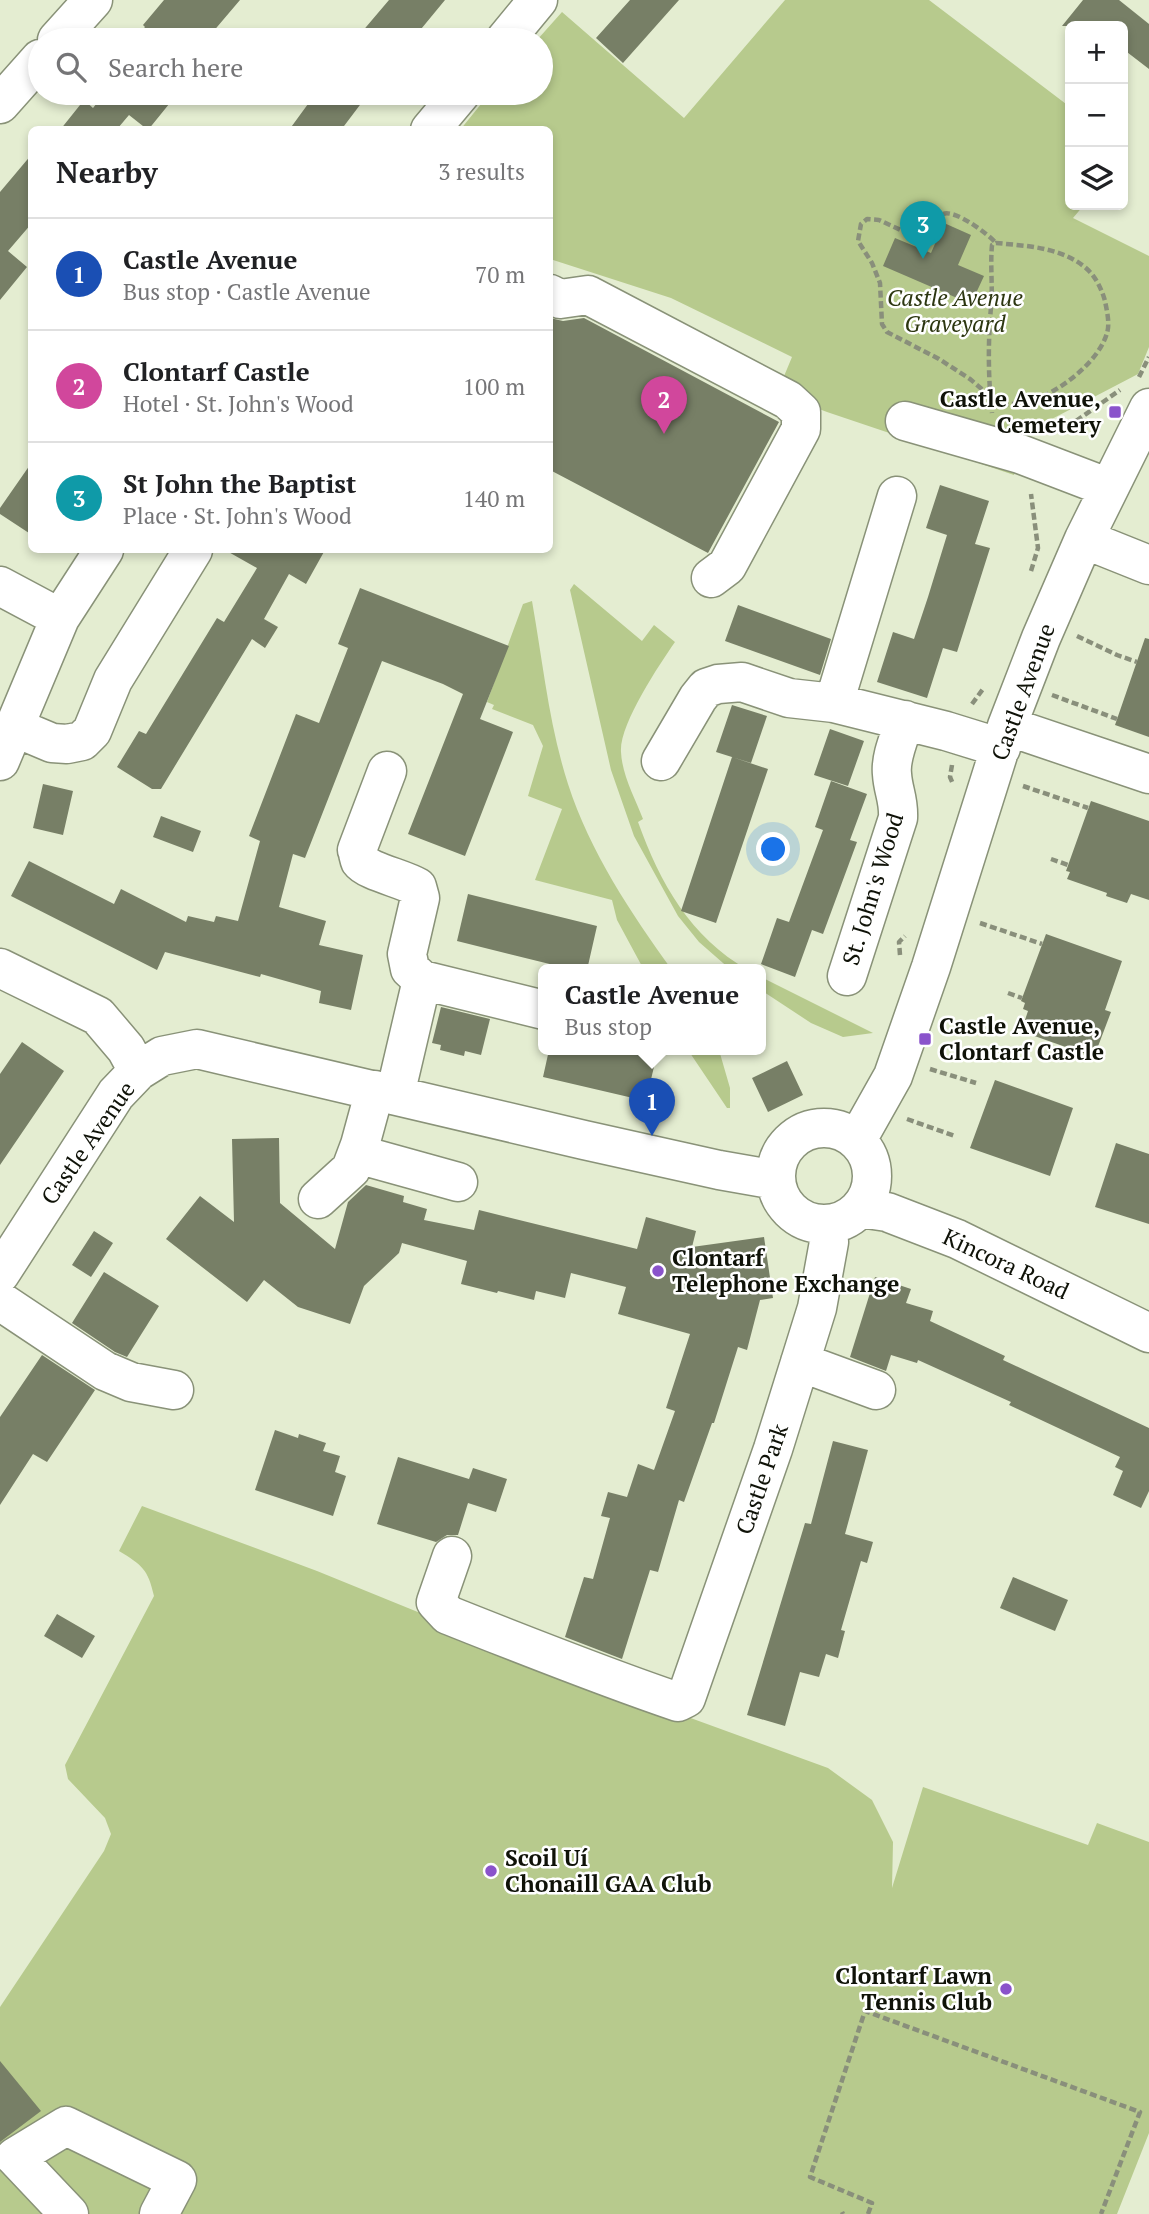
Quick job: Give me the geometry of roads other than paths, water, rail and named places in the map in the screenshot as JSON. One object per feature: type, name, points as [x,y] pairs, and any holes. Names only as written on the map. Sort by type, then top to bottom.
[{"type":"street","points":[[68,28],[93,0]]},
{"type":"street","points":[[515,28],[538,0]]},
{"type":"street","points":[[0,104],[28,72]]},
{"type":"street","points":[[433,126],[451,105]]},
{"type":"street","points":[[553,296],[560,299],[588,295],[788,400],[801,412],[801,429],[727,566],[710,578]]},
{"type":"street","name":"Castle Avenue","points":[[857,1140],[893,1076],[1004,737],[1041,638],[1084,539],[1149,408]]},
{"type":"street","points":[[905,421],[1020,454],[1109,488]]},
{"type":"street","points":[[834,703],[897,496]]},
{"type":"street","points":[[1084,539],[1149,565]]},
{"type":"street","points":[[102,553],[60,618],[7,744],[67,744],[82,741],[92,731],[113,680],[191,553]]},
{"type":"street","points":[[0,586],[60,618]]},
{"type":"street","points":[[661,761],[706,688],[743,682],[789,698],[834,703],[905,720],[1004,737],[1149,774]]},
{"type":"street","name":"St. John's Wood","points":[[847,976],[898,818],[899,802],[891,773],[905,720]]},
{"type":"street","points":[[387,771],[357,850],[359,860],[367,866],[417,887],[420,898],[407,954],[410,969],[422,980],[538,1009]]},
{"type":"street","points":[[0,968],[98,1016],[125,1049],[138,1071]]},
{"type":"street","points":[[318,1199],[351,1169],[385,1093],[422,980]]},
{"type":"street","name":"Castle Avenue","points":[[0,1274],[116,1094],[138,1071],[162,1056],[197,1049],[692,1164],[776,1180]]},
{"type":"street","points":[[830,1128],[848,1134],[857,1140],[869,1158],[872,1172],[867,1198],[860,1208],[841,1221],[824,1224],[800,1218],[789,1209],[780,1197],[776,1180],[778,1162],[783,1150],[806,1130],[830,1128]]},
{"type":"street","points":[[357,1154],[458,1182]]},
{"type":"street","name":"Kincora Road","points":[[860,1208],[887,1212],[957,1239],[1148,1330]]},
{"type":"street","name":"Castle Park","points":[[452,1556],[436,1602],[448,1615],[579,1667],[678,1702],[686,1698],[773,1449],[820,1294],[829,1242],[824,1224]]},
{"type":"street","points":[[0,1301],[105,1371],[131,1382],[174,1391]]},
{"type":"street","points":[[800,1362],[876,1390]]},
{"type":"street","points":[[69,2214],[15,2157],[66,2126],[177,2180],[159,2214]]},
{"type":"place","name":"St John the Baptist","points":[[923,259]]},
{"type":"place","name":"Castle Avenue, Cemetery","points":[[1115,412]]},
{"type":"place","name":"Clontarf Castle","points":[[664,434]]},
{"type":"place","name":"Castle Avenue, Clontarf Castle","points":[[925,1039]]},
{"type":"place","name":"Castle Avenue","points":[[652,1136]]},
{"type":"place","name":"Clontarf Telephone Exchange","points":[[658,1271]]},
{"type":"place","name":"Scoil Uí Chonaill GAA Club","points":[[491,1871]]},
{"type":"place","name":"Clontarf Lawn Tennis Club","points":[[1006,1989]]},
{"type":"park label","name":"Castle Avenue Graveyard","points":[[955,311]]}]
